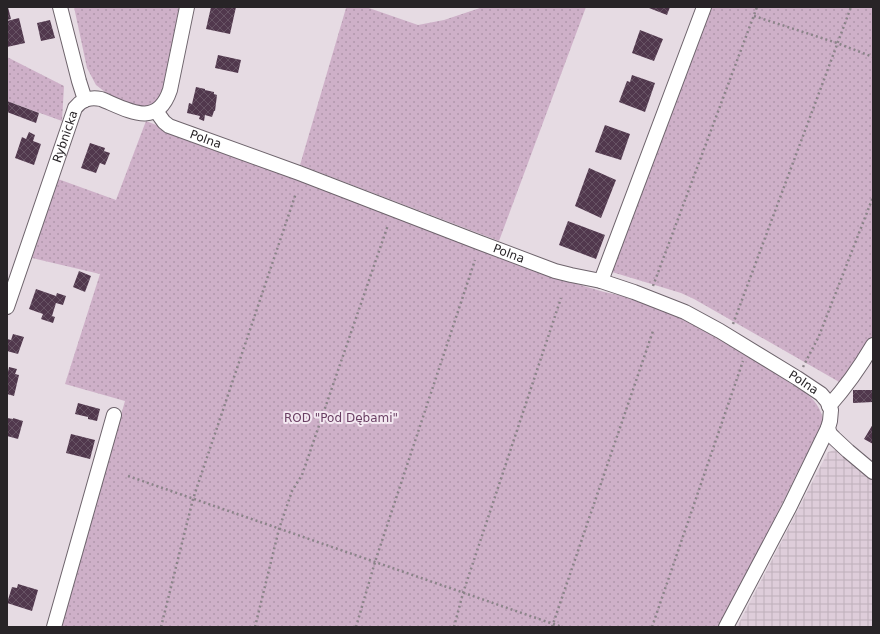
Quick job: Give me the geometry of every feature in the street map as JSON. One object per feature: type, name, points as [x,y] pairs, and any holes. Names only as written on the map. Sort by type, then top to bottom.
[{"type":"street","points":[[60,7],[85,100]]},
{"type":"street","points":[[156,110],[164,103],[170,90],[187,7]]},
{"type":"street","points":[[601,282],[704,7]]},
{"type":"street","name":"Rybnicka","points":[[7,307],[77,105],[91,98],[101,99],[141,114],[150,113],[156,110]]},
{"type":"street","name":"Polna","points":[[156,110],[164,122],[169,126],[292,170],[555,271],[601,282],[685,312],[700,319],[797,378],[821,394],[827,400],[829,406]]},
{"type":"street","points":[[726,627],[789,508],[828,428],[831,415],[829,406],[840,394],[862,364],[873,345]]},
{"type":"street","points":[[54,627],[114,416]]},
{"type":"street","points":[[828,428],[830,434],[834,438],[873,472]]},
{"type":"path","points":[[649,298],[757,7]]},
{"type":"path","points":[[728,336],[851,7]]},
{"type":"path","points":[[754,16],[837,43],[873,57]]},
{"type":"path","points":[[161,627],[193,499],[296,193]]},
{"type":"path","points":[[797,378],[819,336],[873,198]]},
{"type":"path","points":[[255,627],[278,529],[292,491],[302,474],[388,225]]},
{"type":"path","points":[[356,627],[375,562],[475,260]]},
{"type":"path","points":[[454,627],[463,593],[561,298]]},
{"type":"path","points":[[552,625],[653,331]]},
{"type":"path","points":[[652,627],[747,348]]},
{"type":"path","points":[[128,476],[552,625],[562,627]]},
{"type":"shaded area","points":[[838,449],[873,477],[873,627],[737,627],[828,452]]},
{"type":"green space","points":[[74,7],[181,7],[165,89],[158,103],[148,108],[134,107],[109,95],[96,85],[87,68]]},
{"type":"green space","points":[[366,7],[418,25],[444,20],[483,7],[586,7],[499,241],[300,165],[346,8]]},
{"type":"green space","points":[[710,7],[873,7],[873,335],[841,383],[694,299],[681,293],[612,272]]},
{"type":"green space","points":[[7,57],[64,86],[62,121],[7,101]]},
{"type":"green space","name":"ROD \"Pod Dębami\"","points":[[146,121],[503,257],[577,284],[623,296],[685,319],[750,357],[808,395],[819,408],[823,421],[719,627],[61,627],[125,401],[65,384],[100,274],[32,258],[58,179],[116,200]]},
{"type":"building","points":[[7,7],[11,19],[7,20]]},
{"type":"building","points":[[211,7],[236,7],[230,34],[206,29]]},
{"type":"building","points":[[649,7],[670,7],[667,15]]},
{"type":"building","points":[[19,18],[25,43],[7,47],[7,21]]},
{"type":"building","points":[[50,20],[55,38],[41,41],[37,23]]},
{"type":"building","points":[[640,30],[663,39],[654,61],[632,53]]},
{"type":"building","points":[[218,55],[241,60],[238,73],[215,68]]},
{"type":"building","points":[[632,75],[655,83],[645,112],[619,102],[627,81],[630,82]]},
{"type":"building","points":[[196,87],[214,92],[214,94],[217,95],[215,111],[212,117],[205,115],[204,121],[199,119],[200,116],[187,113],[189,103],[192,104]]},
{"type":"building","points":[[7,101],[39,113],[36,123],[7,112]]},
{"type":"building","points":[[605,125],[630,134],[621,160],[595,152]]},
{"type":"building","points":[[29,132],[35,135],[33,141],[41,144],[34,165],[15,158],[22,137],[26,139]]},
{"type":"building","points":[[90,143],[105,148],[104,151],[110,153],[105,165],[100,163],[96,173],[81,168]]},
{"type":"building","points":[[589,168],[616,180],[601,218],[575,206]]},
{"type":"building","points":[[568,221],[605,235],[596,259],[559,245]]},
{"type":"building","points":[[79,271],[91,276],[85,292],[73,287]]},
{"type":"building","points":[[36,289],[56,296],[57,293],[66,296],[63,305],[56,303],[52,316],[55,317],[53,323],[41,319],[43,314],[29,309]]},
{"type":"building","points":[[13,334],[24,337],[18,354],[7,351],[7,339],[11,340]]},
{"type":"building","points":[[9,367],[17,369],[15,374],[19,375],[14,396],[7,394],[7,372]]},
{"type":"building","points":[[853,390],[873,390],[873,402],[853,403]]},
{"type":"building","points":[[78,403],[100,409],[97,421],[75,414]]},
{"type":"building","points":[[7,418],[23,421],[18,439],[7,436]]},
{"type":"building","points":[[873,424],[873,444],[864,439]]},
{"type":"building","points":[[71,434],[95,440],[90,459],[66,453]]},
{"type":"building","points":[[18,584],[38,590],[32,611],[7,603],[12,587],[17,588]]}]
